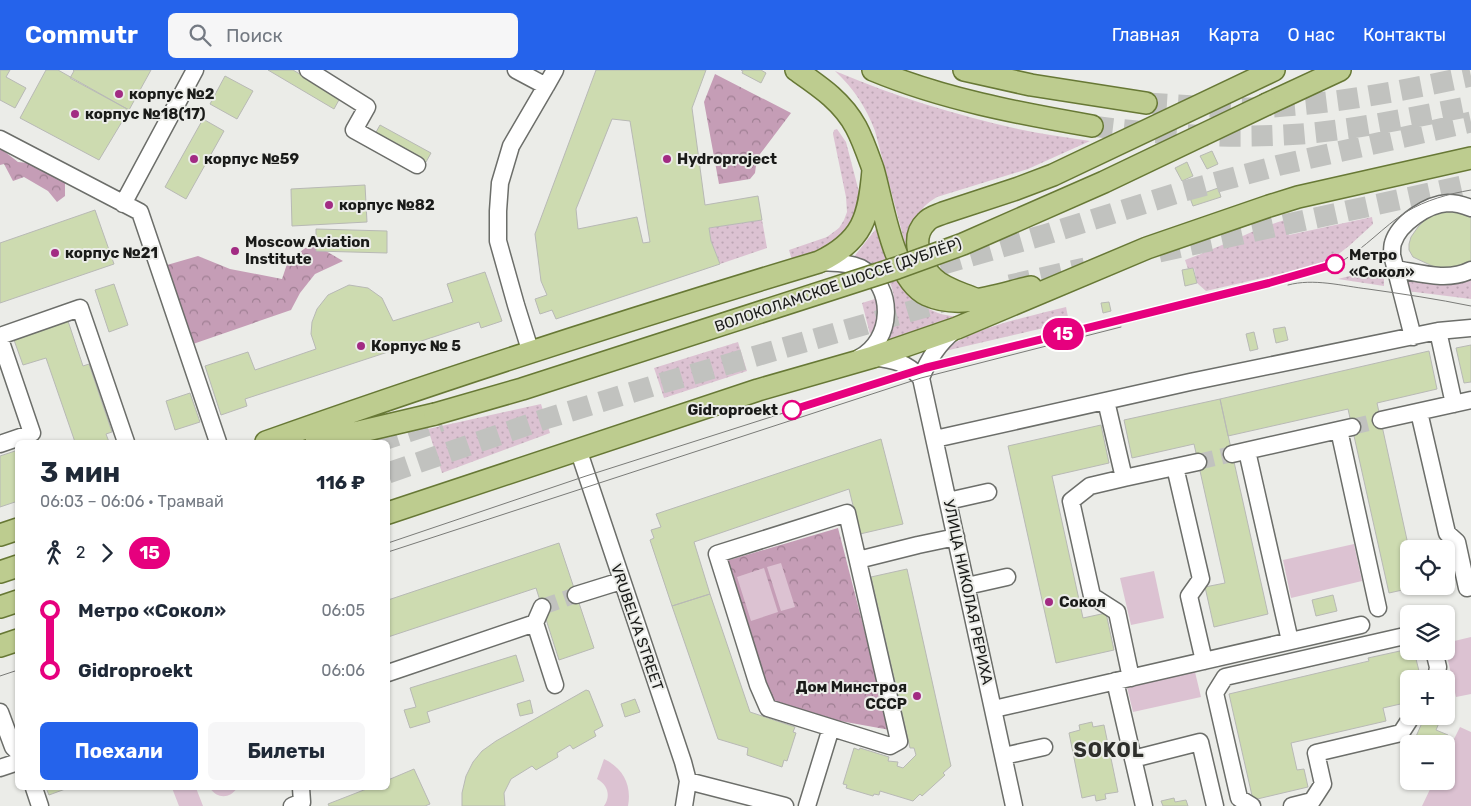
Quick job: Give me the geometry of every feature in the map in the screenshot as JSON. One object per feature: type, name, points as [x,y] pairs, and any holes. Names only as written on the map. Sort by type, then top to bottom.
[{"type":"main road","points":[[796,70],[833,97],[846,111],[862,139],[873,170],[898,259],[917,288],[927,295],[940,299],[959,301],[986,298],[1083,276]]},
{"type":"main road","points":[[873,70],[915,85],[980,104],[1023,114],[1092,126]]},
{"type":"main road","points":[[964,70],[1031,85],[1146,103]]},
{"type":"main road","points":[[975,299],[946,287],[934,279],[926,268],[919,255],[917,241],[919,231],[924,223],[932,217],[1053,175],[1274,70]]},
{"type":"main road","name":"ВОЛОКОЛАМСКОЕ ШОССЕ (ДУБЛЁР)","points":[[324,440],[435,414],[522,389],[897,268],[963,244],[1104,182],[1340,70]]},
{"type":"main road","points":[[390,512],[758,390],[873,357],[957,328],[1146,248],[1291,200],[1466,160]]},
{"type":"main road","points":[[272,440],[531,353],[819,262],[836,254],[845,247],[862,225],[871,198],[873,170]]},
{"type":"main road","points":[[0,535],[15,530]]},
{"type":"main road","points":[[0,572],[15,567]]},
{"type":"main road","points":[[0,607],[15,602]]},
{"type":"main road","points":[[0,646],[15,641]]},
{"type":"street","points":[[123,204],[195,70]]},
{"type":"street","points":[[308,70],[367,107],[354,130],[417,164]]},
{"type":"street","points":[[516,70],[546,86]]},
{"type":"street","points":[[531,353],[498,241],[500,183],[511,146],[555,70]]},
{"type":"street","points":[[0,139],[140,212],[217,440]]},
{"type":"street","points":[[1413,337],[1392,255],[1393,243],[1399,232],[1408,222],[1436,206],[1447,203],[1471,208]]},
{"type":"street","points":[[819,262],[840,263],[862,269],[878,283],[883,295],[886,308],[882,335],[875,346],[864,355],[846,364]]},
{"type":"street","points":[[1396,269],[1442,276],[1458,276],[1471,270]]},
{"type":"street","points":[[0,444],[32,433],[0,337],[80,308],[125,440]]},
{"type":"street","points":[[873,357],[898,361],[915,371],[922,378],[925,368],[943,340],[957,328]]},
{"type":"street","points":[[935,438],[1438,331],[1471,328]]},
{"type":"street","points":[[1438,331],[1454,404]]},
{"type":"street","name":"УЛИЦА НИКОЛАЯ РЕРИХА","points":[[922,378],[1014,806]]},
{"type":"street","points":[[1381,420],[1471,400]]},
{"type":"street","points":[[1106,401],[1124,478]]},
{"type":"street","points":[[1419,412],[1447,534],[1457,542],[1467,588],[1471,587]]},
{"type":"street","points":[[1290,641],[1239,452],[1345,428],[1378,608]]},
{"type":"street","name":"VRUBELYA STREET","points":[[578,449],[688,781],[684,806]]},
{"type":"street","points":[[1132,678],[1117,612],[1092,596],[1071,501],[1090,486],[1198,462]]},
{"type":"street","points":[[1175,467],[1201,579],[1189,596],[1204,661]]},
{"type":"street","points":[[948,501],[988,492]]},
{"type":"street","points":[[847,513],[899,741],[890,746],[831,728],[768,708],[758,685],[717,554],[847,513]]},
{"type":"street","points":[[858,560],[956,537]]},
{"type":"street","points":[[967,586],[1007,577]]},
{"type":"street","points":[[576,595],[621,581]]},
{"type":"street","points":[[542,607],[535,623],[555,685]]},
{"type":"street","points":[[390,672],[535,623]]},
{"type":"street","points":[[994,709],[1361,625]]},
{"type":"street","points":[[1338,630],[1343,650]]},
{"type":"street","points":[[1252,806],[1239,798],[1215,693],[1224,678],[1400,637]]},
{"type":"street","points":[[1115,681],[1144,806]]},
{"type":"street","points":[[0,712],[15,750]]},
{"type":"street","points":[[1292,806],[1312,801],[1323,784],[1316,752],[1401,733],[1406,725]]},
{"type":"street","points":[[807,806],[831,728]]},
{"type":"street","points":[[1133,759],[1200,742],[1215,806]]},
{"type":"street","points":[[1004,756],[1044,748]]},
{"type":"street","points":[[0,768],[15,763]]},
{"type":"street","points":[[688,781],[785,806]]},
{"type":"street","points":[[35,790],[40,806]]},
{"type":"street","points":[[292,806],[302,802],[301,790]]},
{"type":"shaded area","points":[[835,71],[902,97],[971,118],[1027,131],[1090,141],[1028,169],[937,197],[920,212],[912,244],[906,247],[875,131],[859,99]]},
{"type":"shaded area","points":[[837,129],[846,142],[859,192],[860,201],[856,219],[830,248],[792,260],[789,250],[827,237],[839,228],[847,212],[846,197],[833,134],[834,130]]},
{"type":"shaded area","points":[[1372,217],[1373,224],[1332,259],[1305,268],[1206,291],[1197,283],[1194,268],[1188,269],[1185,260],[1285,220],[1289,235]]},
{"type":"shaded area","points":[[762,220],[767,248],[720,264],[711,241],[709,228]]},
{"type":"shaded area","points":[[879,225],[898,277],[904,288],[913,298],[938,313],[965,318],[889,340],[895,309],[892,287],[888,278],[872,263],[853,258]]},
{"type":"shaded area","points":[[1361,273],[1384,276],[1384,286],[1338,279]]},
{"type":"shaded area","points":[[1471,277],[1471,299],[1407,291],[1404,278]]},
{"type":"shaded area","points":[[878,298],[878,322],[874,331],[870,334],[862,303]]},
{"type":"shaded area","points":[[1066,307],[1069,322],[945,351],[968,336],[984,330]]},
{"type":"shaded area","points":[[738,342],[747,371],[664,398],[654,368]]},
{"type":"shaded area","points":[[541,404],[550,433],[442,473],[428,429]]},
{"type":"shaded area","points":[[1354,544],[1362,581],[1291,598],[1283,560]]},
{"type":"shaded area","points":[[781,563],[795,607],[781,611],[767,567]]},
{"type":"shaded area","points":[[764,568],[778,612],[751,621],[737,577]]},
{"type":"shaded area","points":[[1154,571],[1164,618],[1131,625],[1120,578]]},
{"type":"shaded area","points":[[1471,637],[1471,694],[1456,697],[1455,670],[1450,670],[1448,660],[1455,660],[1455,641]]},
{"type":"shaded area","points":[[1195,672],[1201,697],[1133,712],[1127,687]]},
{"type":"shaded area","points":[[1460,727],[1471,732],[1471,806],[1422,806],[1430,790],[1455,790],[1455,737]]},
{"type":"shaded area","points":[[604,759],[616,767],[625,778],[629,791],[628,806],[604,806],[608,795],[607,791],[604,784],[597,779]]},
{"type":"shaded area","points":[[173,790],[197,790],[203,806],[179,806]]},
{"type":"shaded area","points":[[212,790],[236,790],[227,796],[220,796]]},
{"type":"green space","points":[[715,74],[791,113],[757,158],[755,173],[750,179],[719,184],[704,102]]},
{"type":"green space","points":[[0,148],[18,162],[28,163],[65,182],[65,196],[57,202],[48,191],[24,177],[13,181],[4,164],[0,165]]},
{"type":"green space","points":[[312,243],[343,261],[315,274],[300,293],[291,310],[193,344],[167,265],[198,256],[230,269],[282,279],[288,261]]},
{"type":"green space","points":[[838,528],[890,730],[785,711],[771,700],[726,561]]},
{"type":"building","points":[[0,70],[10,70],[6,77],[26,88],[15,108],[0,100]]},
{"type":"building","name":"корпус №18(17)","points":[[46,70],[58,70],[129,110],[99,160],[20,118]]},
{"type":"building","name":"корпус №2","points":[[73,70],[151,70],[129,110],[70,78]]},
{"type":"building","points":[[268,70],[293,70],[340,98],[334,109]]},
{"type":"building","name":"Hydroproject","points":[[596,70],[706,70],[692,108],[705,205],[758,196],[762,220],[709,228],[711,241],[720,264],[556,319],[552,310],[540,314],[535,299],[547,295],[541,281],[535,234]],"holes":[[[612,119],[630,121],[650,242],[643,243],[637,217],[578,229],[576,209]]]},
{"type":"building","points":[[741,70],[761,70],[766,73],[761,83],[742,73],[743,71]]},
{"type":"building","points":[[225,76],[253,91],[237,119],[210,104]]},
{"type":"building","name":"корпус №59","points":[[203,119],[224,131],[186,199],[165,187]]},
{"type":"building","points":[[380,125],[431,153],[426,162],[375,134]]},
{"type":"building","points":[[1212,151],[1218,164],[1207,169],[1200,156]]},
{"type":"building","points":[[1187,162],[1193,176],[1182,181],[1175,168]]},
{"type":"building","name":"корпус №82","points":[[365,185],[367,222],[292,226],[291,189]]},
{"type":"building","points":[[1218,188],[1221,197],[1193,206],[1190,198]]},
{"type":"building","points":[[1449,209],[1471,218],[1471,262],[1465,267],[1441,270],[1413,257],[1409,250],[1409,244],[1411,237],[1418,227],[1430,215]]},
{"type":"building","name":"корпус №21","points":[[95,210],[114,264],[0,303],[0,243]]},
{"type":"building","points":[[316,229],[387,231],[387,253],[316,251]]},
{"type":"building","points":[[1193,268],[1197,283],[1185,286],[1182,270]]},
{"type":"building","name":"Корпус № 5","points":[[485,272],[502,321],[481,328],[479,322],[245,399],[247,406],[221,415],[205,366],[248,352],[255,370],[316,349],[311,334],[312,322],[317,309],[328,295],[349,285],[368,288],[382,298],[393,321],[453,302],[447,284]]},
{"type":"building","points":[[114,284],[128,325],[109,332],[95,290]]},
{"type":"building","points":[[1109,302],[1111,311],[1103,313],[1101,303]]},
{"type":"building","points":[[68,321],[83,366],[89,364],[112,432],[106,434],[108,440],[74,440],[46,358],[23,365],[14,340]]},
{"type":"building","points":[[1285,327],[1288,340],[1276,343],[1273,329]]},
{"type":"building","points":[[1254,332],[1258,349],[1250,351],[1246,334]]},
{"type":"building","points":[[1471,345],[1471,382],[1464,383],[1456,348]]},
{"type":"building","points":[[1429,351],[1437,389],[1377,403],[1407,540],[1400,540],[1400,591],[1389,593],[1348,409],[1228,436],[1220,399]]},
{"type":"building","points":[[190,393],[200,422],[175,430],[166,401]]},
{"type":"building","points":[[1220,399],[1268,614],[1214,627],[1205,587],[1225,583],[1194,444],[1132,458],[1124,420]]},
{"type":"building","points":[[1101,425],[1109,463],[1052,476],[1083,618],[1106,613],[1114,650],[1056,663],[1008,446]]},
{"type":"building","points":[[881,439],[903,524],[860,534],[849,489],[694,542],[710,594],[672,606],[650,540],[654,538],[651,530],[661,527],[656,514]]},
{"type":"building","points":[[15,451],[15,502],[0,507],[0,456]]},
{"type":"building","points":[[559,543],[594,648],[559,660],[536,588],[390,636],[390,599]]},
{"type":"building","name":"Дом Минстроя СССР","points":[[907,569],[951,766],[943,773],[945,775],[922,796],[920,794],[913,801],[880,791],[879,795],[874,794],[873,796],[846,788],[847,785],[843,784],[854,748],[889,757],[888,761],[898,762],[897,766],[903,768],[916,755],[914,748],[910,748],[871,577]]},
{"type":"building","points":[[710,594],[750,712],[795,727],[793,732],[796,733],[787,761],[784,760],[782,767],[747,755],[748,748],[718,739],[672,606]]},
{"type":"building","points":[[1333,595],[1337,611],[1316,616],[1312,600]]},
{"type":"building","points":[[1400,651],[1400,660],[1416,660],[1419,670],[1400,670],[1400,704],[1383,708],[1386,721],[1291,743],[1297,770],[1304,769],[1308,787],[1253,800],[1229,694],[1369,661],[1368,658]]},
{"type":"building","points":[[516,655],[524,681],[427,712],[430,722],[410,728],[404,710],[416,707],[410,688]]},
{"type":"building","points":[[586,690],[589,691],[603,726],[594,731],[596,736],[573,749],[570,745],[557,753],[558,757],[536,770],[532,766],[511,779],[504,793],[505,806],[462,806],[462,793],[466,776],[473,762],[482,751],[496,741]]},
{"type":"building","points":[[635,699],[640,712],[625,717],[621,704]]},
{"type":"building","points":[[530,700],[533,713],[520,716],[517,704]]},
{"type":"building","points":[[1092,722],[1093,727],[1104,725],[1118,792],[1105,794],[1106,799],[1096,801],[1095,795],[1082,798],[1069,733],[1080,730],[1079,725]]},
{"type":"building","points":[[1421,725],[1438,725],[1436,730],[1448,735],[1417,735]]},
{"type":"building","points":[[414,769],[430,804],[425,806],[329,806],[328,804],[364,790],[390,790],[390,779]]},
{"type":"building","points":[[47,790],[63,790],[49,795]]},
{"type":"building","points":[[1174,798],[1175,802],[1186,800],[1188,806],[1163,806],[1161,801]]},
{"type":"tunnel","points":[[1146,103],[1210,107],[1277,107],[1388,93],[1471,76]]},
{"type":"tunnel","points":[[1092,126],[1196,135],[1249,136],[1301,134],[1387,122],[1471,106]]},
{"type":"tunnel","points":[[909,274],[1047,234],[1184,191],[1280,165],[1471,122]]},
{"type":"tunnel","points":[[1159,252],[1471,184]]},
{"type":"tunnel","points":[[1010,285],[1085,268]]},
{"type":"tunnel","points":[[390,472],[545,419],[953,299]]},
{"type":"tunnel","points":[[1352,427],[1381,420]]},
{"type":"tunnel","points":[[383,440],[441,421]]},
{"type":"tunnel","points":[[1198,462],[1232,454]]},
{"type":"tunnel","points":[[542,607],[576,595]]},
{"type":"tram line","points":[[390,542],[586,476],[915,371],[1316,271],[1334,265],[1350,256],[1406,212],[1421,204],[1454,193],[1471,190]]},
{"type":"tram line","name":"15","points":[[792,410],[925,368],[1269,283],[1335,264]]},
{"type":"tram line","points":[[1288,285],[1308,282],[1328,283],[1471,306]]},
{"type":"tram line","points":[[390,551],[921,378],[1121,327]]},
{"type":"tram line","points":[[0,676],[15,671]]},
{"type":"place","name":"корпус №2","points":[[119,94]]},
{"type":"place","name":"корпус №18(17)","points":[[75,114]]},
{"type":"place","name":"корпус №59","points":[[194,159]]},
{"type":"place","name":"Hydroproject","points":[[667,159]]},
{"type":"place","name":"корпус №82","points":[[329,205]]},
{"type":"place","name":"Moscow Aviation Institute","points":[[235,251]]},
{"type":"place","name":"корпус №21","points":[[55,253]]},
{"type":"place","name":"Метро «Сокол»","points":[[1335,264]]},
{"type":"place","name":"Корпус № 5","points":[[361,346]]},
{"type":"place","name":"Gidroproekt","points":[[792,410]]},
{"type":"place","name":"Сокол","points":[[1049,602]]},
{"type":"place","name":"Дом Минстроя СССР","points":[[917,696]]},
{"type":"district","name":"SOKOL","points":[[1109,750]]}]
